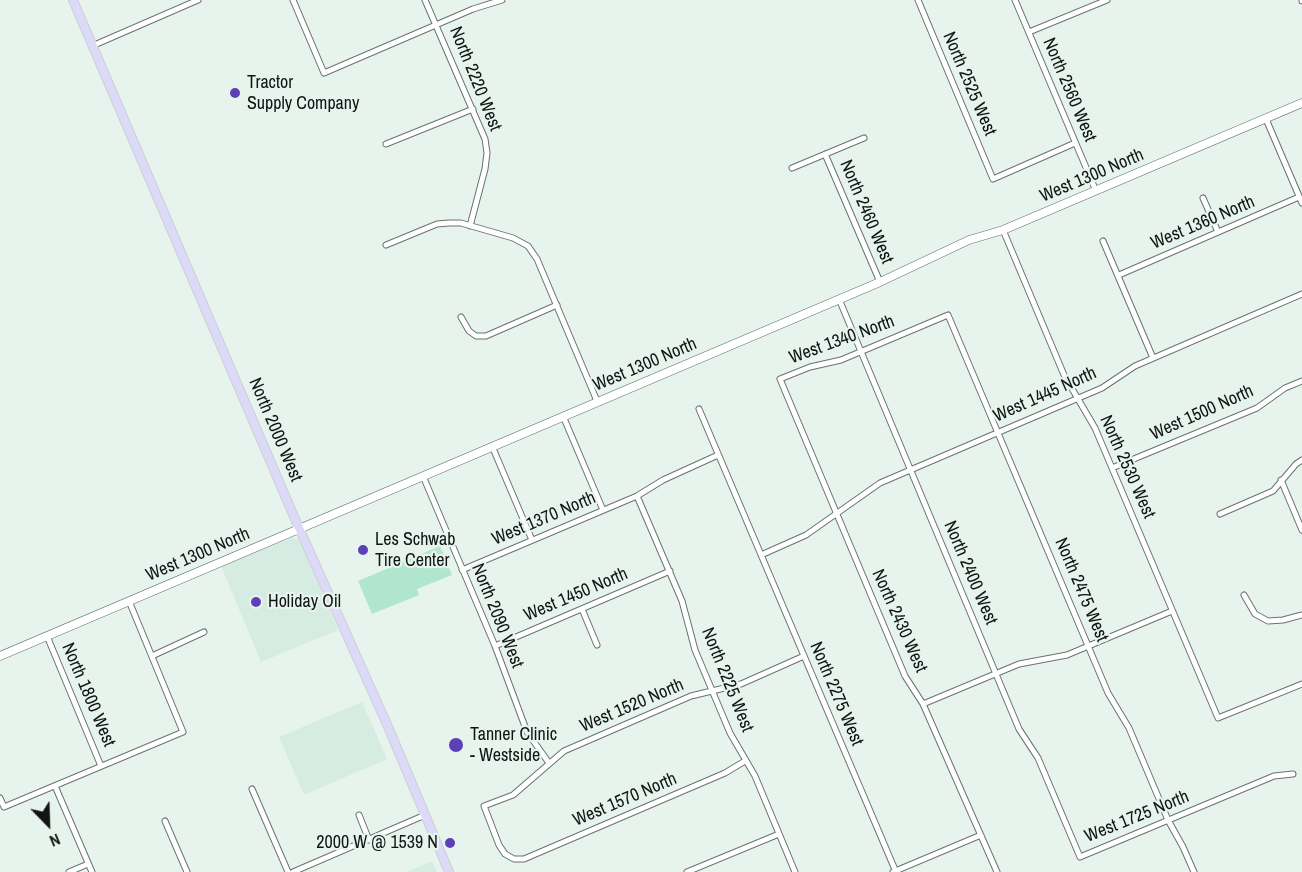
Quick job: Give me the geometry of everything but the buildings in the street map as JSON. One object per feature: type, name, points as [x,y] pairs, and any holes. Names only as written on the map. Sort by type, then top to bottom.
[{"type":"main road","name":"North 2000 West","points":[[73,0],[449,872]]},
{"type":"street","points":[[92,46],[198,0]]},
{"type":"street","points":[[293,0],[324,73],[473,9],[502,0]]},
{"type":"street","name":"North 2220 West","points":[[425,0],[485,139],[487,153],[485,169],[470,226]]},
{"type":"street","name":"North 2525 West","points":[[918,0],[993,179],[1075,143]]},
{"type":"street","name":"North 2560 West","points":[[1015,0],[1096,190]]},
{"type":"street","points":[[1029,32],[1107,0]]},
{"type":"street","name":"West 1300 North","points":[[0,656],[880,282],[969,240],[1003,230],[1302,103]]},
{"type":"street","points":[[386,144],[473,109]]},
{"type":"street","points":[[1266,119],[1300,200]]},
{"type":"street","points":[[792,168],[864,138]]},
{"type":"street","name":"North 2460 West","points":[[825,154],[880,282]]},
{"type":"street","points":[[1203,198],[1218,232]]},
{"type":"street","name":"West 1360 North","points":[[1119,275],[1218,232],[1300,200]]},
{"type":"street","points":[[386,245],[438,224],[461,223],[513,238],[528,246],[537,260],[597,401]]},
{"type":"street","name":"North 2530 West","points":[[1003,230],[1064,375],[1095,428],[1218,718],[1302,684]]},
{"type":"street","points":[[1103,241],[1153,358]]},
{"type":"street","name":"West 1445 North","points":[[837,514],[866,491],[1102,388],[1135,366],[1302,294]]},
{"type":"street","name":"North 2400 West","points":[[839,299],[1019,729],[1038,758],[1080,857]]},
{"type":"street","points":[[460,317],[469,331],[476,336],[486,336],[557,306]]},
{"type":"street","name":"West 1340 North","points":[[780,379],[810,367],[841,360],[948,315]]},
{"type":"street","name":"North 2475 West","points":[[948,315],[1108,693],[1129,728],[1168,820],[1184,847],[1194,872]]},
{"type":"street","name":"North 2430 West","points":[[780,379],[905,676],[923,704],[997,872]]},
{"type":"street","name":"West 1500 North","points":[[1112,468],[1257,408],[1285,388],[1302,381]]},
{"type":"street","name":"North 2275 West","points":[[699,409],[895,872]]},
{"type":"street","points":[[563,416],[603,510]]},
{"type":"street","points":[[492,446],[532,540]]},
{"type":"street","name":"West 1370 North","points":[[462,570],[637,496],[663,480],[718,455]]},
{"type":"street","points":[[1220,513],[1273,491],[1302,460]]},
{"type":"street","name":"North 2090 West","points":[[423,476],[495,646],[527,732],[549,763]]},
{"type":"street","points":[[1281,480],[1302,530]]},
{"type":"street","name":"North 2225 West","points":[[637,496],[682,601],[695,650],[745,761],[755,776],[795,872]]},
{"type":"street","points":[[761,555],[806,535],[837,514]]},
{"type":"street","name":"West 1450 North","points":[[495,646],[669,571]]},
{"type":"street","points":[[1244,595],[1255,614],[1268,621],[1302,615]]},
{"type":"street","points":[[0,798],[4,807],[183,732],[129,601]]},
{"type":"street","points":[[582,609],[597,645]]},
{"type":"street","points":[[923,704],[1019,664],[1059,657],[1172,611]]},
{"type":"street","points":[[152,656],[204,632]]},
{"type":"street","name":"North 1800 West","points":[[47,636],[101,766]]},
{"type":"street","name":"West 1520 North","points":[[484,806],[513,795],[564,751],[691,696],[741,684],[804,656]]},
{"type":"street","name":"West 1570 North","points":[[484,806],[499,845],[505,854],[514,859],[524,859],[725,773],[745,761]]},
{"type":"street","name":"West 1725 North","points":[[1080,857],[1274,776],[1293,774]]},
{"type":"street","points":[[55,786],[92,872]]},
{"type":"street","points":[[252,789],[288,872]]},
{"type":"street","points":[[293,872],[425,815]]},
{"type":"street","points":[[359,816],[369,840]]},
{"type":"street","points":[[165,821],[187,872]]},
{"type":"street","points":[[687,872],[779,834]]},
{"type":"street","points":[[895,872],[981,835]]},
{"type":"street","points":[[69,872],[88,864]]},
{"type":"shaded area","points":[[292,538],[298,539],[302,545],[338,630],[261,662],[221,566]]},
{"type":"shaded area","points":[[362,702],[387,759],[304,795],[279,737]]},
{"type":"shaded area","points":[[432,861],[437,872],[407,872]]},
{"type":"green space","points":[[440,546],[452,575],[417,589],[419,595],[372,614],[358,581]]},
{"type":"place","name":"Tractor Supply Company","points":[[235,93]]},
{"type":"place","name":"Les Schwab Tire Center","points":[[363,550]]},
{"type":"place","name":"Holiday Oil","points":[[256,602]]},
{"type":"place","name":"Tanner Clinic - Westside","points":[[456,745]]},
{"type":"place","name":"2000 W @ 1539 N","points":[[450,843]]}]
